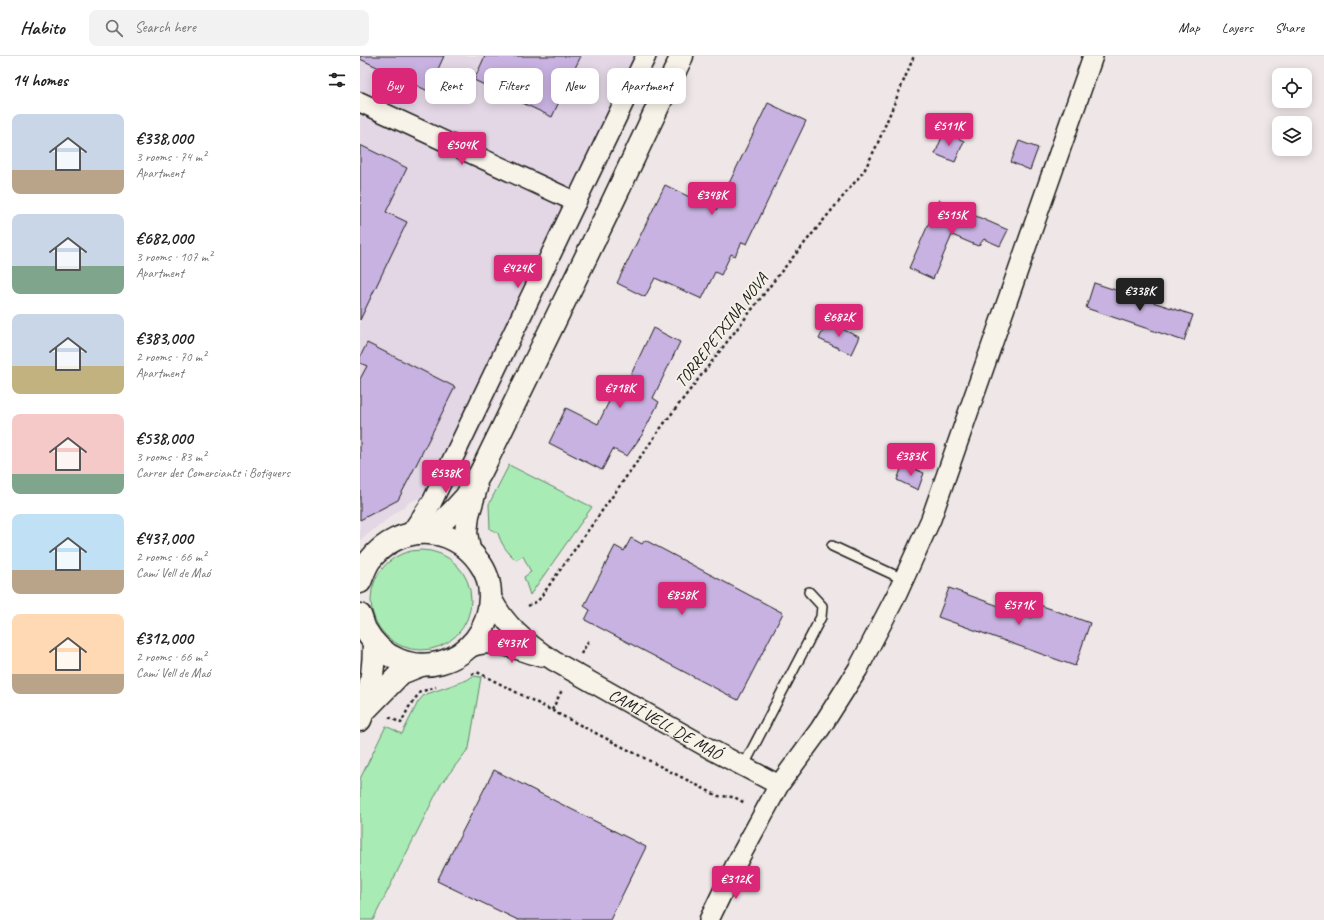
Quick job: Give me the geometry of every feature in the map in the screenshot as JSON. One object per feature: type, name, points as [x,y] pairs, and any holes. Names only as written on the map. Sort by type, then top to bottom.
[{"type":"main road","points":[[360,582],[363,572],[369,562],[369,552],[398,538],[438,526],[466,497],[481,472],[602,225],[682,56]]},
{"type":"main road","points":[[470,550],[466,533],[468,515],[481,472]]},
{"type":"main road","points":[[360,615],[364,628],[374,642],[383,651],[408,663],[421,665],[445,662],[467,649],[476,640],[487,619],[490,606],[490,594],[486,574],[482,566],[470,550],[459,542],[435,533],[416,533]]},
{"type":"main road","points":[[362,715],[373,674],[374,642]]},
{"type":"main road","points":[[362,715],[401,673],[421,665]]},
{"type":"street","points":[[416,533],[646,56]]},
{"type":"street","points":[[709,920],[735,866],[778,785],[820,729],[858,669],[903,580],[931,519],[1093,56]]},
{"type":"street","points":[[360,102],[576,202]]},
{"type":"street","name":"CAMÍ VELL DE MAÓ","points":[[490,594],[503,617],[533,646],[554,661],[743,767],[778,785]]},
{"type":"street","name":"CAMÍ VELL DE MAÓ","points":[[467,649],[475,645],[487,643],[505,645],[554,661]]},
{"type":"lane","points":[[832,546],[903,580]]},
{"type":"lane","points":[[743,767],[821,617],[822,606],[809,592]]},
{"type":"path","name":"TORREPETXINA NOVA","points":[[528,606],[538,601],[662,425],[780,273],[864,171],[877,145],[914,56]]},
{"type":"path","points":[[470,674],[478,672],[718,796],[734,797],[763,813]]},
{"type":"path","points":[[401,723],[409,707],[420,692],[437,687]]},
{"type":"shaded area","points":[[360,56],[659,56],[653,68],[607,68],[607,104],[636,104],[453,487],[411,501],[360,540]]},
{"type":"green space","points":[[509,465],[592,507],[530,595],[524,577],[531,572],[523,556],[516,560],[505,548],[498,533],[490,529],[489,504]]},
{"type":"green space","points":[[421,550],[440,554],[457,564],[467,581],[471,600],[467,619],[457,636],[440,646],[421,650],[402,646],[385,636],[375,619],[371,600],[375,581],[385,564],[402,554]]},
{"type":"green space","points":[[473,676],[481,677],[469,748],[441,784],[373,920],[360,920],[360,779],[386,726],[402,734],[418,702],[424,695],[467,680]]},
{"type":"building","points":[[360,56],[444,56],[439,68],[425,68],[425,90],[417,86],[417,68],[379,68],[360,59]]},
{"type":"building","points":[[485,56],[581,56],[575,68],[551,68],[551,104],[558,104],[552,117],[525,104],[543,104],[543,68],[484,68],[484,85],[476,81],[476,76]]},
{"type":"building","points":[[768,103],[806,121],[747,244],[742,242],[735,256],[731,254],[721,275],[715,272],[702,299],[655,278],[645,297],[617,283],[665,185],[716,210]]},
{"type":"building","points":[[944,132],[964,141],[955,162],[935,154]]},
{"type":"building","points":[[1019,141],[1038,148],[1030,170],[1011,162]]},
{"type":"building","points":[[360,145],[407,168],[386,212],[407,222],[360,320]]},
{"type":"building","points":[[939,200],[1008,230],[1000,246],[984,239],[978,246],[952,235],[933,279],[909,268]]},
{"type":"building","points":[[1094,283],[1193,315],[1184,341],[1086,308]]},
{"type":"building","points":[[827,322],[859,337],[851,354],[819,339]]},
{"type":"building","points":[[653,328],[680,342],[653,398],[659,402],[642,435],[627,456],[613,449],[602,470],[549,443],[566,408],[598,424],[619,381],[626,385]]},
{"type":"building","points":[[367,343],[455,387],[398,500],[360,520],[360,379],[367,366],[360,363],[360,357]]},
{"type":"building","points":[[903,464],[924,473],[918,490],[897,480]]},
{"type":"building","points":[[631,538],[642,544],[645,540],[783,613],[738,700],[585,620],[590,610],[584,606],[615,546],[624,551]]},
{"type":"building","points":[[949,588],[1032,618],[1037,604],[1090,623],[1075,666],[938,617]]},
{"type":"building","points":[[494,770],[646,847],[610,920],[518,920],[437,881]]}]
